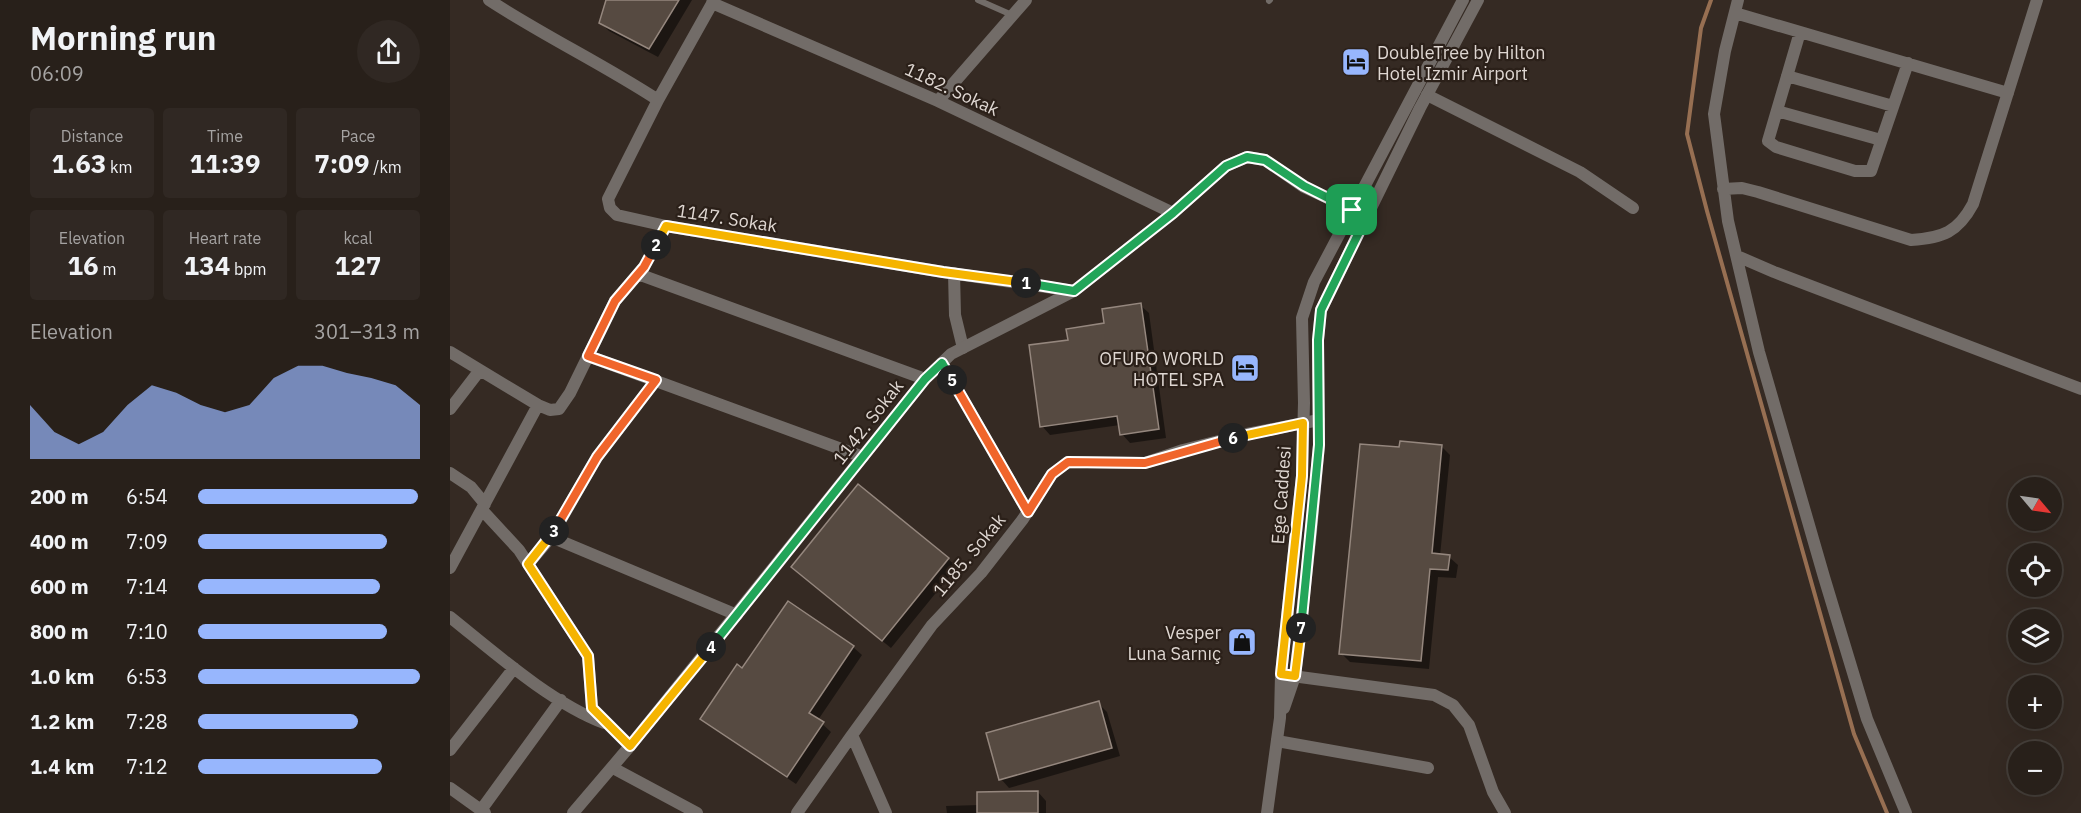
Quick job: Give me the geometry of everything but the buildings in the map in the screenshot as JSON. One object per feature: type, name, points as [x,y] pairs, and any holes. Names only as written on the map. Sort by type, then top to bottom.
[{"type":"street","points":[[489,0],[529,26],[618,74],[658,100]]},
{"type":"street","points":[[938,101],[1026,0]]},
{"type":"street","name":"Ege Caddesi","points":[[1267,813],[1280,718],[1281,674],[1302,476],[1302,318],[1314,282],[1463,0]]},
{"type":"street","points":[[1280,718],[1295,676],[1312,521],[1319,445],[1318,340],[1321,310],[1427,95],[1478,0]]},
{"type":"street","points":[[1738,0],[1725,51],[1714,114],[1723,189],[1759,352],[1793,473],[1867,719],[1906,813]]},
{"type":"street","points":[[1723,189],[1750,190],[1911,240],[1930,239],[1953,231],[1966,218],[1974,204],[2037,0]]},
{"type":"street","name":"1147. Sokak","points":[[713,2],[658,100],[608,199],[610,208],[617,215],[666,226],[1074,291]]},
{"type":"street","name":"1182. Sokak","points":[[713,2],[938,101],[1173,213]]},
{"type":"street","points":[[1735,14],[2008,93]]},
{"type":"street","points":[[1800,32],[1768,141],[1776,147],[1855,171],[1871,171],[1908,63]]},
{"type":"street","points":[[1787,76],[1893,106]]},
{"type":"street","points":[[1427,95],[1580,172],[1633,208]]},
{"type":"street","points":[[1777,111],[1881,140]]},
{"type":"street","name":"1142. Sokak","points":[[573,813],[613,768],[925,379],[951,354],[1074,291],[1173,213],[1226,166],[1247,157],[1265,160],[1304,186],[1367,216]]},
{"type":"street","points":[[450,352],[538,405],[550,410],[559,409],[570,393],[615,301],[644,267],[666,226]]},
{"type":"street","points":[[1737,256],[2081,389]]},
{"type":"street","points":[[954,273],[955,315],[963,348]]},
{"type":"street","points":[[638,274],[925,379]]},
{"type":"street","points":[[588,356],[863,457]]},
{"type":"street","points":[[942,363],[1028,512]]},
{"type":"street","points":[[450,410],[480,370]]},
{"type":"street","points":[[528,564],[551,537],[597,457],[656,380]]},
{"type":"street","points":[[450,568],[538,405]]},
{"type":"street","name":"1185. Sokak","points":[[796,813],[932,625],[981,573],[1028,512],[1052,474],[1068,462],[1145,463],[1183,450],[1247,434],[1319,420]]},
{"type":"street","points":[[450,473],[471,487],[483,507],[519,550],[588,656],[592,708],[630,746]]},
{"type":"street","points":[[551,537],[737,615]]},
{"type":"street","points":[[450,617],[514,668],[581,714],[608,724]]},
{"type":"street","points":[[450,750],[514,668]]},
{"type":"street","points":[[1281,674],[1434,695],[1453,705],[1469,725],[1493,792],[1505,813]]},
{"type":"street","points":[[450,788],[483,811],[561,700]]},
{"type":"street","points":[[852,735],[886,813]]},
{"type":"street","points":[[1277,741],[1428,768]]},
{"type":"street","points":[[613,768],[697,813]]},
{"type":"lane","points":[[978,0],[1012,15]]},
{"type":"waterway","points":[[1711,0],[1701,28],[1687,134],[1854,734],[1887,813]]},
{"type":"place","name":"DoubleTree by Hilton Hotel Izmir Airport","points":[[1356,62]]},
{"type":"place","name":"OFURO WORLD HOTEL SPA","points":[[1245,368]]},
{"type":"place","name":"Vesper Luna Sarnıç","points":[[1242,642]]},
{"type":"route","points":[[1247,157],[1265,160],[1304,186],[1352,210],[1367,216],[1321,310],[1318,340],[1319,445],[1295,676],[1281,674],[1302,476],[1303,423],[1183,450],[1145,463],[1068,462],[1052,474],[1028,512],[942,363],[925,379],[630,746],[592,708],[588,656],[528,564],[551,537],[597,457],[656,380],[588,356],[615,301],[644,267],[666,226],[943,272],[1074,291],[1173,213],[1226,166],[1247,157]]}]
